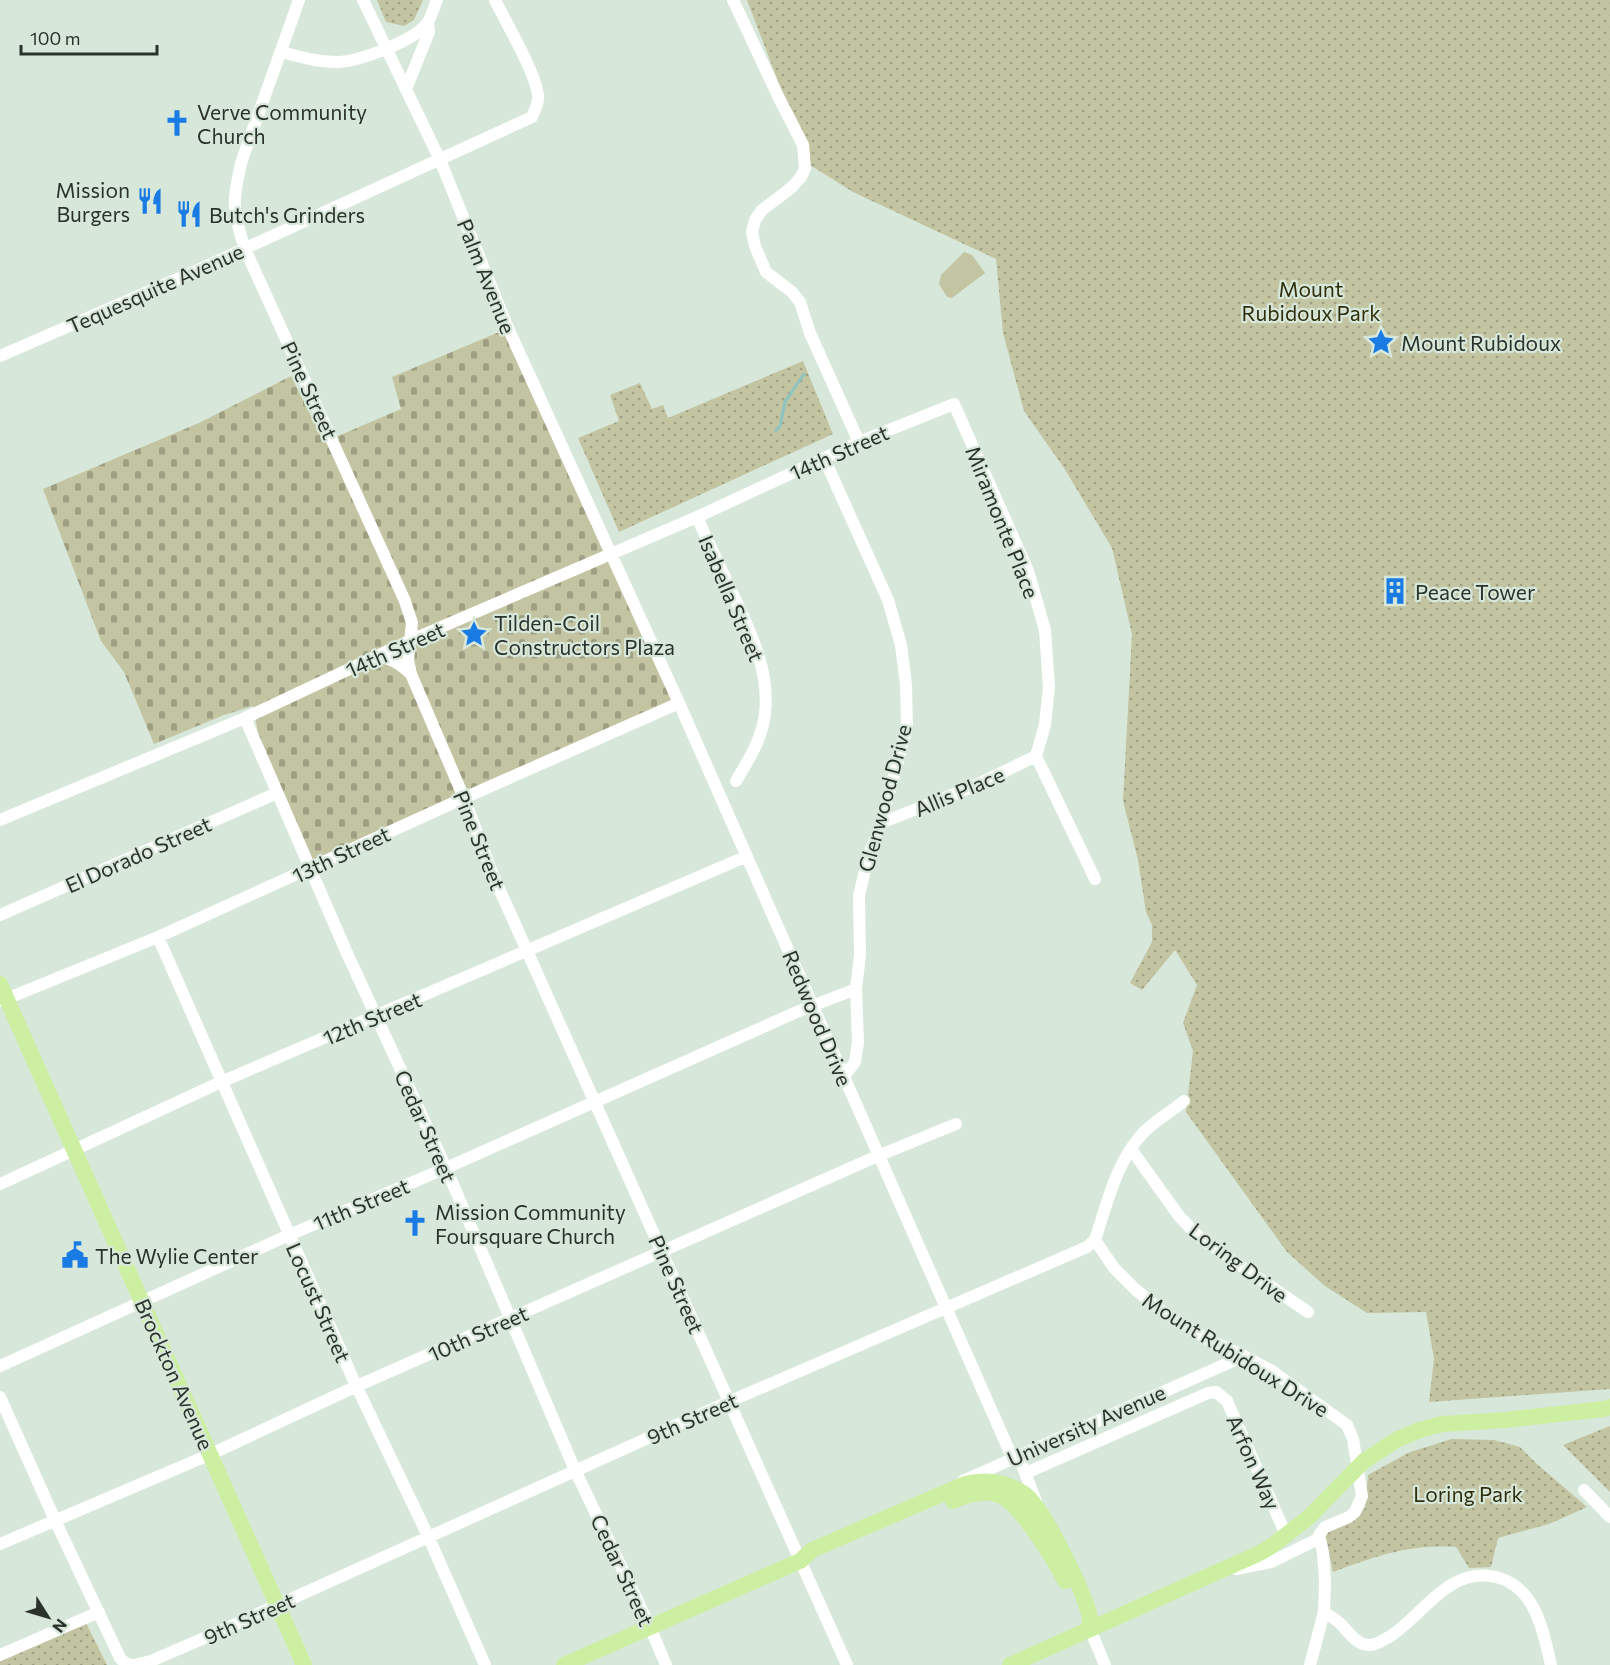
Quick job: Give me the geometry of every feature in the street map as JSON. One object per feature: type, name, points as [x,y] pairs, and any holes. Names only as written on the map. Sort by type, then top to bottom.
[{"type":"main road","name":"Brockton Avenue","points":[[2,994],[76,1150],[304,1665]]},
{"type":"main road","points":[[1010,1665],[1220,1573],[1260,1553],[1308,1518],[1364,1461],[1398,1439],[1442,1424],[1505,1420],[1610,1407]]},
{"type":"main road","name":"University Avenue","points":[[564,1665],[800,1560],[811,1551],[930,1499],[979,1480],[1025,1482]]},
{"type":"main road","name":"Redwood Drive","points":[[1025,1482],[1060,1548],[1089,1612],[1090,1629]]},
{"type":"main road","name":"University Avenue","points":[[800,1560],[813,1562],[971,1494],[998,1494],[1004,1497]]},
{"type":"main road","name":"Redwood Drive","points":[[1004,1497],[1017,1507],[1063,1576],[1081,1616],[1090,1629]]},
{"type":"street","name":"Pine Street","points":[[299,0],[242,160],[236,184],[234,208],[245,249],[306,386],[332,436],[405,601],[412,623],[408,660],[411,674],[464,798],[493,875],[847,1665]]},
{"type":"street","name":"Palm Avenue","points":[[363,0],[440,160],[508,328],[612,553]]},
{"type":"street","points":[[282,52],[308,60],[339,62],[386,49],[417,34],[428,22],[437,0]]},
{"type":"street","name":"Tequesquite Avenue","points":[[0,356],[245,249],[532,117],[538,104],[538,92],[526,62],[495,0]]},
{"type":"street","points":[[733,0],[803,145],[806,168],[791,188],[762,210],[755,220],[752,232],[754,246],[766,272],[792,292],[800,302],[810,333],[859,442]]},
{"type":"street","points":[[406,89],[429,32],[428,22]]},
{"type":"street","name":"14th Street","points":[[0,820],[245,718],[411,640],[697,517],[859,442],[954,404]]},
{"type":"street","name":"Miramonte Place","points":[[954,404],[1028,571],[1045,630],[1049,687],[1045,725],[1036,756]]},
{"type":"street","name":"Glenwood Drive","points":[[824,458],[888,600],[901,645],[906,685],[907,728],[881,823],[868,857],[859,896],[860,955],[856,989],[858,1042],[855,1062],[843,1078]]},
{"type":"street","name":"Isabella Street","points":[[697,517],[758,647],[766,687],[765,715],[760,734],[736,781]]},
{"type":"street","name":"Redwood Drive","points":[[612,553],[745,856],[814,1005],[843,1078],[880,1155],[945,1309],[1012,1457],[1022,1465],[1025,1482]]},
{"type":"street","points":[[376,657],[385,657],[394,661],[411,674]]},
{"type":"street","name":"13th Street","points":[[2,994],[158,937],[679,703]]},
{"type":"street","name":"Cedar Street","points":[[245,718],[310,869],[446,1168],[575,1470],[666,1665]]},
{"type":"street","points":[[1036,756],[1095,879]]},
{"type":"street","name":"Allis Place","points":[[881,823],[972,787],[1036,756]]},
{"type":"street","name":"El Dorado Street","points":[[0,915],[277,793]]},
{"type":"street","name":"12th Street","points":[[0,1184],[221,1082],[377,1017],[745,856]]},
{"type":"street","name":"Locust Street","points":[[158,937],[289,1235],[485,1665]]},
{"type":"street","name":"11th Street","points":[[0,1366],[289,1235],[814,1005],[856,989]]},
{"type":"street","points":[[1095,1240],[1120,1168],[1131,1149],[1144,1132],[1184,1101]]},
{"type":"street","name":"10th Street","points":[[0,1544],[211,1454],[357,1386],[880,1155],[956,1124]]},
{"type":"street","name":"Loring Drive","points":[[1131,1149],[1179,1216],[1200,1238],[1308,1312]]},
{"type":"street","name":"9th Street","points":[[130,1664],[151,1661],[279,1605],[575,1470],[1087,1247],[1095,1240]]},
{"type":"street","name":"Mount Rubidoux Drive","points":[[1095,1240],[1114,1268],[1158,1308],[1205,1338],[1272,1371],[1347,1425],[1353,1439],[1362,1487],[1361,1501],[1354,1512],[1325,1527],[1320,1531],[1318,1539],[1271,1562],[1220,1573]]},
{"type":"street","name":"University Avenue","points":[[930,1499],[939,1492],[1012,1457],[1244,1356]]},
{"type":"street","name":"University Avenue","points":[[1025,1482],[1208,1393],[1216,1392]]},
{"type":"street","name":"Arfon Way","points":[[1216,1392],[1227,1401],[1286,1535]]},
{"type":"street","points":[[0,1397],[120,1658],[130,1664]]},
{"type":"street","points":[[1004,1497],[1025,1482]]},
{"type":"street","points":[[1584,1490],[1610,1517]]},
{"type":"street","points":[[1310,1665],[1324,1612],[1323,1552],[1318,1539]]},
{"type":"street","points":[[1324,1612],[1337,1620],[1355,1639],[1367,1645],[1378,1643],[1403,1628],[1438,1593],[1458,1581],[1480,1574],[1502,1579],[1526,1597],[1536,1611],[1551,1665]]},
{"type":"street","points":[[0,1654],[99,1612]]},
{"type":"street","name":"Redwood Drive","points":[[1090,1629],[1105,1665]]},
{"type":"green space","points":[[377,0],[423,0],[414,20],[404,26],[386,22]]},
{"type":"green space","name":"Mount Rubidoux Park","points":[[747,0],[1610,0],[1610,1389],[1429,1402],[1434,1359],[1426,1312],[1367,1313],[1325,1286],[1287,1252],[1186,1112],[1193,1051],[1183,1023],[1197,985],[1175,950],[1142,990],[1130,983],[1152,942],[1152,925],[1146,912],[1138,860],[1123,801],[1132,634],[1112,548],[1064,468],[1024,411],[1003,333],[996,259],[853,192],[810,165]]},
{"type":"green space","points":[[964,252],[972,255],[985,273],[952,298],[947,297],[939,284],[941,275]]},
{"type":"green space","points":[[504,330],[681,707],[312,869],[259,738],[253,706],[224,715],[154,744],[124,672],[101,641],[43,489],[199,423],[291,376],[324,442],[401,409],[392,377]]},
{"type":"green space","points":[[803,361],[833,434],[619,532],[578,438],[619,421],[610,395],[640,383],[652,409],[663,405],[668,418]]},
{"type":"green space","points":[[1610,1426],[1610,1492],[1563,1445]]},
{"type":"green space","name":"Loring Park","points":[[1452,1439],[1494,1440],[1520,1447],[1587,1507],[1549,1524],[1498,1538],[1491,1567],[1469,1568],[1456,1547],[1423,1547],[1393,1552],[1333,1572],[1325,1534],[1347,1524],[1365,1508],[1368,1475],[1410,1452]]},
{"type":"green space","points":[[86,1623],[107,1665],[0,1665],[0,1660]]},
{"type":"waterway","points":[[776,431],[780,426],[785,402],[804,374]]},
{"type":"place","name":"Verve Community Church","points":[[177,123]]},
{"type":"place","name":"Mission Burgers","points":[[150,201]]},
{"type":"place","name":"Butch's Grinders","points":[[189,214]]},
{"type":"place","name":"Mount Rubidoux","points":[[1381,342]]},
{"type":"place","name":"Peace Tower","points":[[1395,591]]},
{"type":"place","name":"Tilden-Coil Constructors Plaza","points":[[474,634]]},
{"type":"place","name":"Mission Community Foursquare Church","points":[[415,1223]]},
{"type":"place","name":"The Wylie Center","points":[[75,1255]]}]
